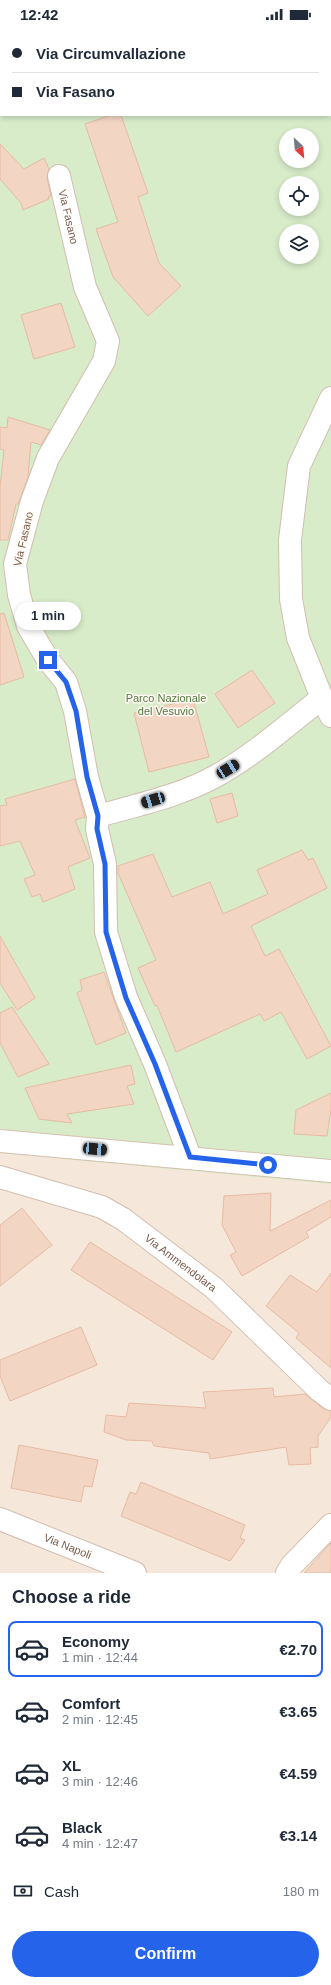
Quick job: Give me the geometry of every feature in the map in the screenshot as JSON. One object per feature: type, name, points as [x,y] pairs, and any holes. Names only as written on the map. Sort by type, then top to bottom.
[{"type":"street","name":"Via Fasano","points":[[59,176],[85,288],[108,341],[104,361],[48,458],[32,501],[15,564],[19,595],[28,626],[48,660],[66,682],[76,711],[87,777],[98,816],[97,829],[105,864],[106,932],[126,998],[155,1064],[190,1157]]},
{"type":"street","points":[[98,816],[181,791],[215,776],[326,707],[298,638],[291,599],[290,540],[299,466],[331,398]]},
{"type":"street","points":[[0,1141],[190,1157],[331,1171]]},
{"type":"street","name":"Via Ammendolara","points":[[0,1177],[102,1207],[123,1219],[214,1288],[320,1390],[331,1398]]},
{"type":"street","name":"Via Napoli","points":[[0,1519],[135,1573]]},
{"type":"street","points":[[287,1573],[292,1565],[331,1525]]},
{"type":"shaded area","name":"Parco Nazionale del Vesuvio","points":[[0,116],[1,116],[331,783],[331,1573],[0,1573]]},
{"type":"green space","name":"Parco Nazionale del Vesuvio","points":[[0,116],[331,116],[331,1184],[0,1153]]},
{"type":"building","points":[[108,116],[121,116],[148,193],[138,197],[159,263],[181,286],[148,316],[113,277],[96,229],[118,222],[85,124]]},
{"type":"building","points":[[0,144],[24,169],[44,158],[49,169],[47,178],[51,196],[48,197],[49,199],[23,210],[21,203],[0,179]]},
{"type":"building","points":[[61,303],[75,347],[34,359],[21,315]]},
{"type":"building","points":[[8,417],[50,430],[41,445],[31,442],[28,477],[18,504],[16,504],[8,540],[0,540],[0,487],[4,450],[0,449],[0,427],[7,428]]},
{"type":"building","points":[[4,613],[24,677],[0,685],[0,614]]},
{"type":"building","points":[[252,670],[275,703],[238,728],[215,694]]},
{"type":"building","points":[[193,699],[209,757],[149,772],[134,713]]},
{"type":"building","points":[[75,779],[85,817],[75,820],[90,858],[68,867],[75,889],[43,902],[40,894],[32,897],[24,879],[35,875],[20,841],[0,846],[0,806],[7,805],[5,799]]},
{"type":"building","points":[[232,793],[238,816],[217,823],[210,799]]},
{"type":"building","points":[[302,850],[308,860],[313,858],[327,888],[251,926],[265,956],[279,949],[331,1046],[307,1059],[281,1012],[264,1021],[260,1014],[176,1052],[157,1005],[155,1006],[138,968],[156,960],[118,873],[118,866],[153,854],[172,897],[210,882],[223,914],[268,894],[257,870]]},
{"type":"building","points":[[0,936],[35,998],[17,1010],[0,983]]},
{"type":"building","points":[[104,972],[126,1033],[96,1045],[77,993],[82,990],[80,980]]},
{"type":"building","points":[[12,1007],[49,1064],[18,1077],[0,1043],[0,1013]]},
{"type":"building","points":[[131,1065],[135,1084],[127,1086],[134,1104],[67,1114],[72,1123],[39,1119],[25,1088]]},
{"type":"building","points":[[331,1093],[331,1109],[327,1136],[294,1134],[296,1110]]},
{"type":"building","points":[[271,1193],[270,1231],[331,1200],[331,1217],[306,1232],[309,1237],[242,1276],[230,1255],[236,1252],[222,1225],[224,1196]]},
{"type":"building","points":[[22,1208],[52,1245],[0,1286],[0,1225]]},
{"type":"building","points":[[90,1242],[232,1332],[213,1360],[71,1270]]},
{"type":"building","points":[[331,1273],[331,1368],[296,1338],[299,1333],[266,1306],[290,1275],[317,1292]]},
{"type":"building","points":[[81,1327],[97,1365],[10,1401],[0,1376],[0,1360]]},
{"type":"building","points":[[273,1388],[274,1397],[305,1394],[324,1409],[331,1411],[331,1417],[318,1436],[318,1447],[310,1448],[311,1464],[289,1465],[286,1447],[210,1459],[209,1453],[154,1446],[152,1441],[126,1440],[104,1432],[106,1415],[126,1417],[129,1403],[206,1408],[203,1392]]},
{"type":"building","points":[[19,1445],[98,1460],[92,1487],[84,1486],[81,1502],[11,1488]]},
{"type":"building","points":[[141,1482],[245,1525],[240,1538],[245,1540],[230,1561],[121,1516],[130,1492],[136,1494]]},
{"type":"building","points":[[331,1543],[331,1573],[304,1573],[328,1546]]},
{"type":"route","points":[[48,660],[66,682],[76,711],[87,777],[98,816],[97,829],[105,864],[106,932],[126,998],[155,1064],[190,1157],[268,1165]]}]
